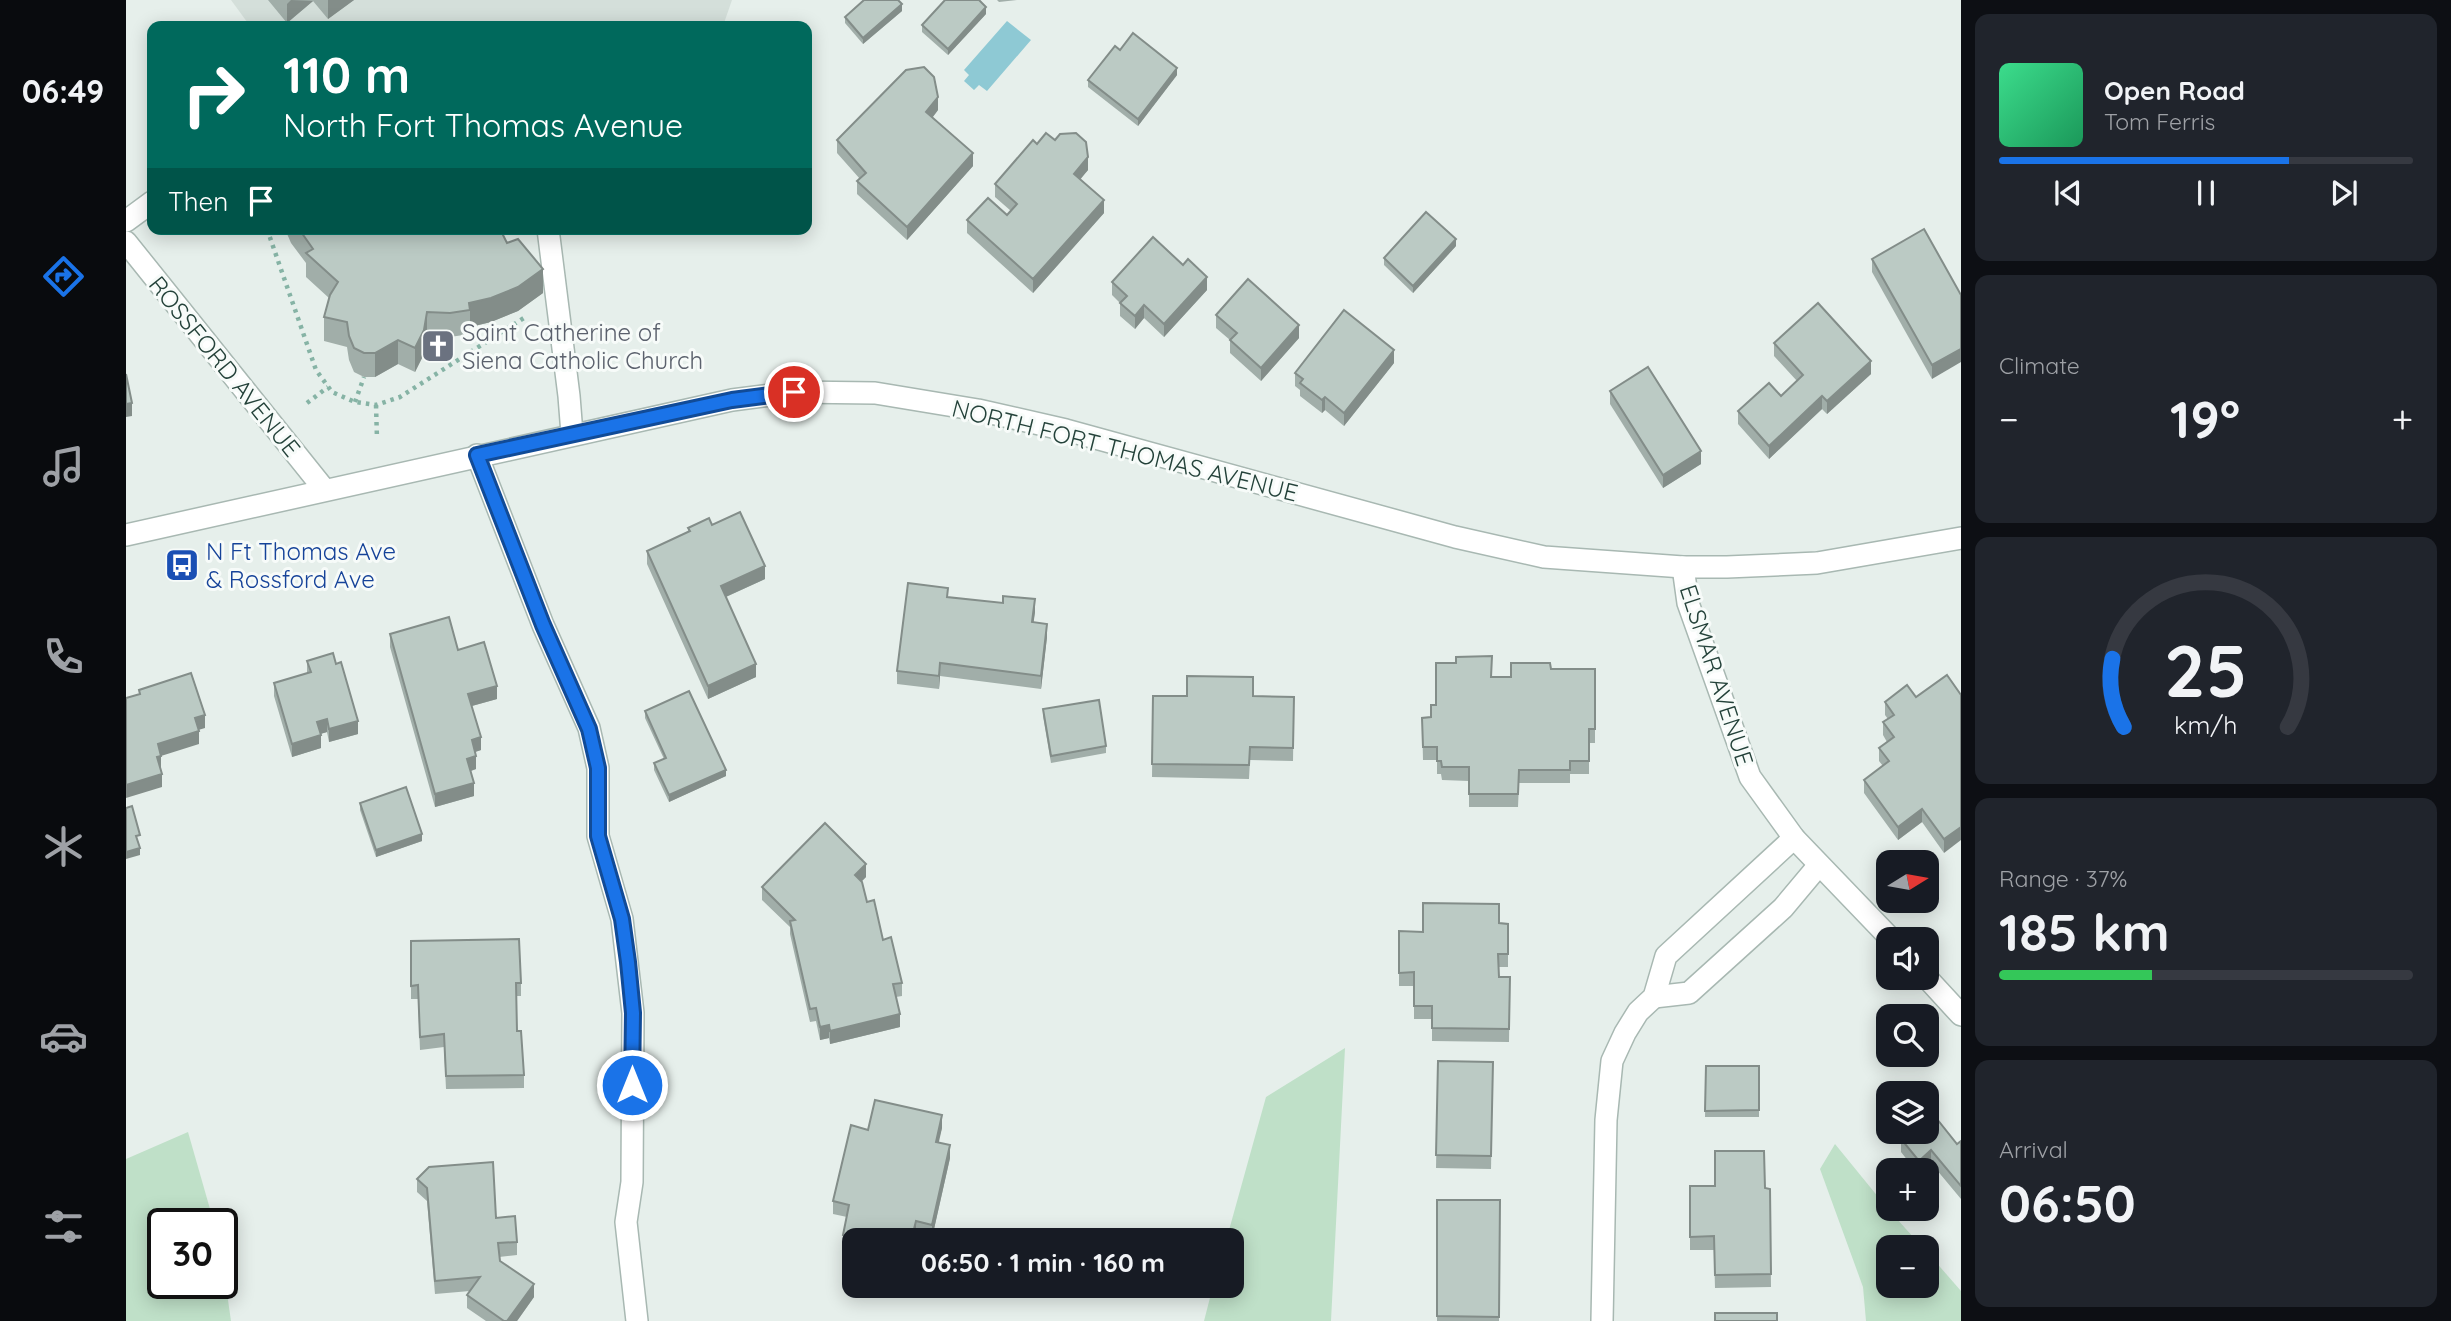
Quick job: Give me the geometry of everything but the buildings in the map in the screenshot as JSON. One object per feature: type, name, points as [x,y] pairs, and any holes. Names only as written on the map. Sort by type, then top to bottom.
[{"type":"street","points":[[126,221],[147,206]]},
{"type":"street","points":[[549,235],[572,435]]},
{"type":"street","name":"ROSSFORD AVENUE","points":[[126,242],[324,489]]},
{"type":"street","name":"NORTH FORT THOMAS AVENUE","points":[[126,535],[732,400],[794,392],[875,393],[978,410],[1066,430],[1455,537],[1544,558],[1683,568],[1817,563],[1961,538]]},
{"type":"street","points":[[477,455],[543,625],[589,729],[598,768],[598,836],[622,919],[633,1013],[632,1182],[626,1222],[637,1321]]},
{"type":"street","name":"ELSMAR AVENUE","points":[[1683,568],[1688,603],[1750,776],[1794,838],[1879,927]]},
{"type":"street","points":[[1602,1321],[1606,1120],[1612,1061],[1625,1033],[1654,996],[1666,956],[1794,838]]},
{"type":"street","points":[[1654,996],[1689,993],[1783,908],[1819,866]]},
{"type":"street","points":[[1938,990],[1961,1015]]},
{"type":"path","points":[[269,235],[316,370],[332,392],[355,402],[376,405],[400,397],[527,316],[557,309]]},
{"type":"path","points":[[355,402],[364,377]]},
{"type":"path","points":[[307,403],[328,387]]},
{"type":"path","points":[[376,405],[377,439]]},
{"type":"shaded area","points":[[231,0],[732,0],[725,21],[246,21]]},
{"type":"green space","points":[[1345,1048],[1331,1321],[1204,1321],[1210,1298],[1244,1298],[1244,1228],[1230,1228],[1266,1097]]},
{"type":"green space","points":[[188,1132],[210,1208],[147,1208],[147,1299],[228,1299],[231,1321],[126,1321],[126,1159]]},
{"type":"green space","points":[[1835,1144],[1876,1194],[1876,1221],[1899,1221],[1911,1235],[1876,1235],[1876,1298],[1939,1298],[1939,1266],[1961,1291],[1961,1321],[1866,1321],[1863,1287],[1820,1169]]},
{"type":"water","points":[[1007,21],[1031,40],[987,91],[979,85],[974,90],[964,81],[969,75],[964,70]]},
{"type":"place","name":"Saint Catherine of Siena Catholic Church","points":[[438,346]]},
{"type":"place","name":"N Ft Thomas Ave & Rossford Ave","points":[[182,565]]},
{"type":"route","points":[[632,1085],[633,1013],[628,962],[622,919],[598,836],[598,768],[589,729],[543,625],[477,455],[732,400],[794,392]]}]
